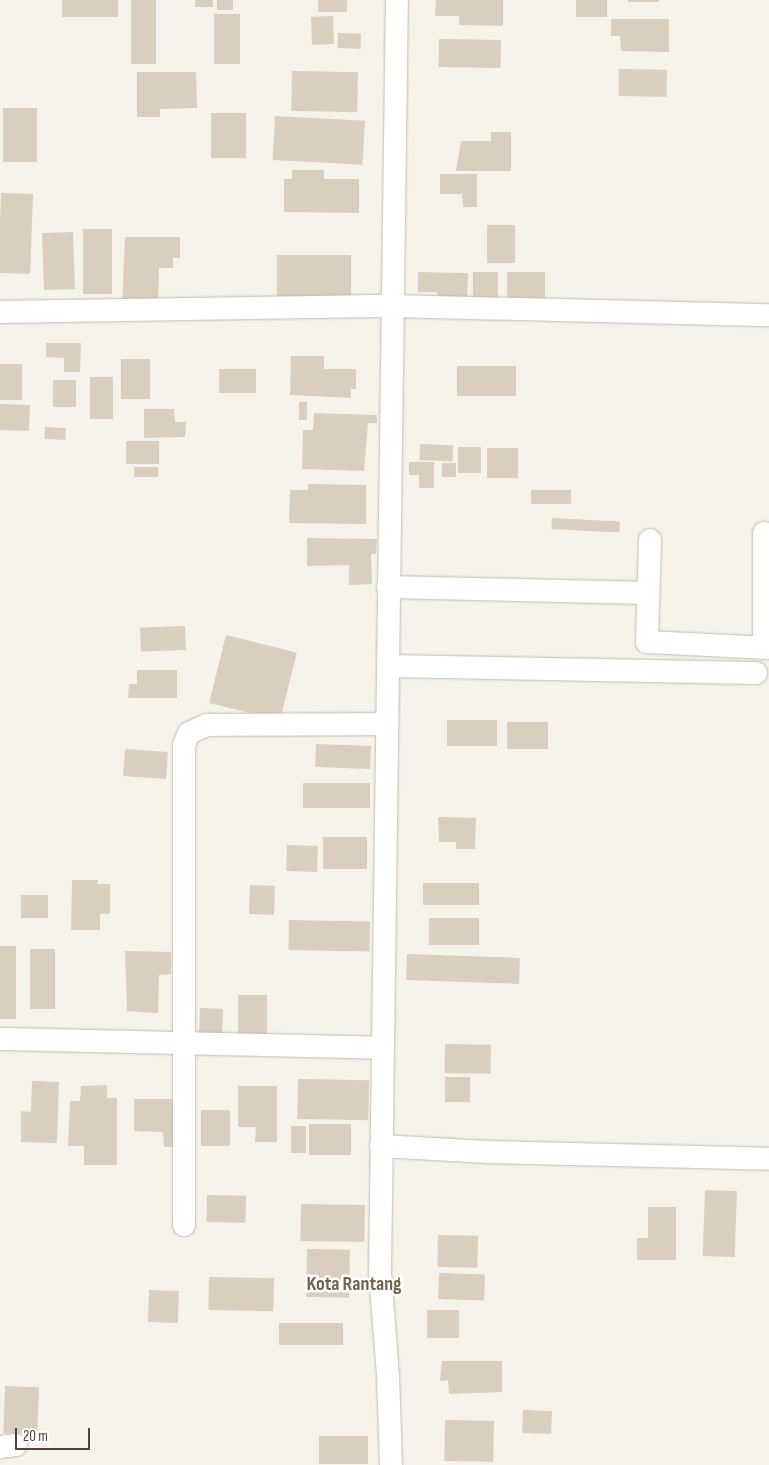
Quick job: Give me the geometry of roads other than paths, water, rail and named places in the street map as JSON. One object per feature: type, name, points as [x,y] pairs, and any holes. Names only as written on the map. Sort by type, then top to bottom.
[{"type":"street","points":[[391,1465],[388,1375],[380,1274],[397,0]]},
{"type":"street","points":[[0,312],[392,306],[769,315]]},
{"type":"street","points":[[650,540],[647,642],[766,648],[764,534]]},
{"type":"street","points":[[388,587],[648,593]]},
{"type":"street","points":[[389,666],[756,673]]},
{"type":"street","points":[[184,1225],[184,745],[189,733],[207,725],[386,724]]},
{"type":"street","points":[[0,1039],[183,1045],[382,1048]]},
{"type":"street","points":[[381,1146],[488,1152],[769,1159]]},
{"type":"district","name":"Kota Rantang","points":[[354,1284]]}]
